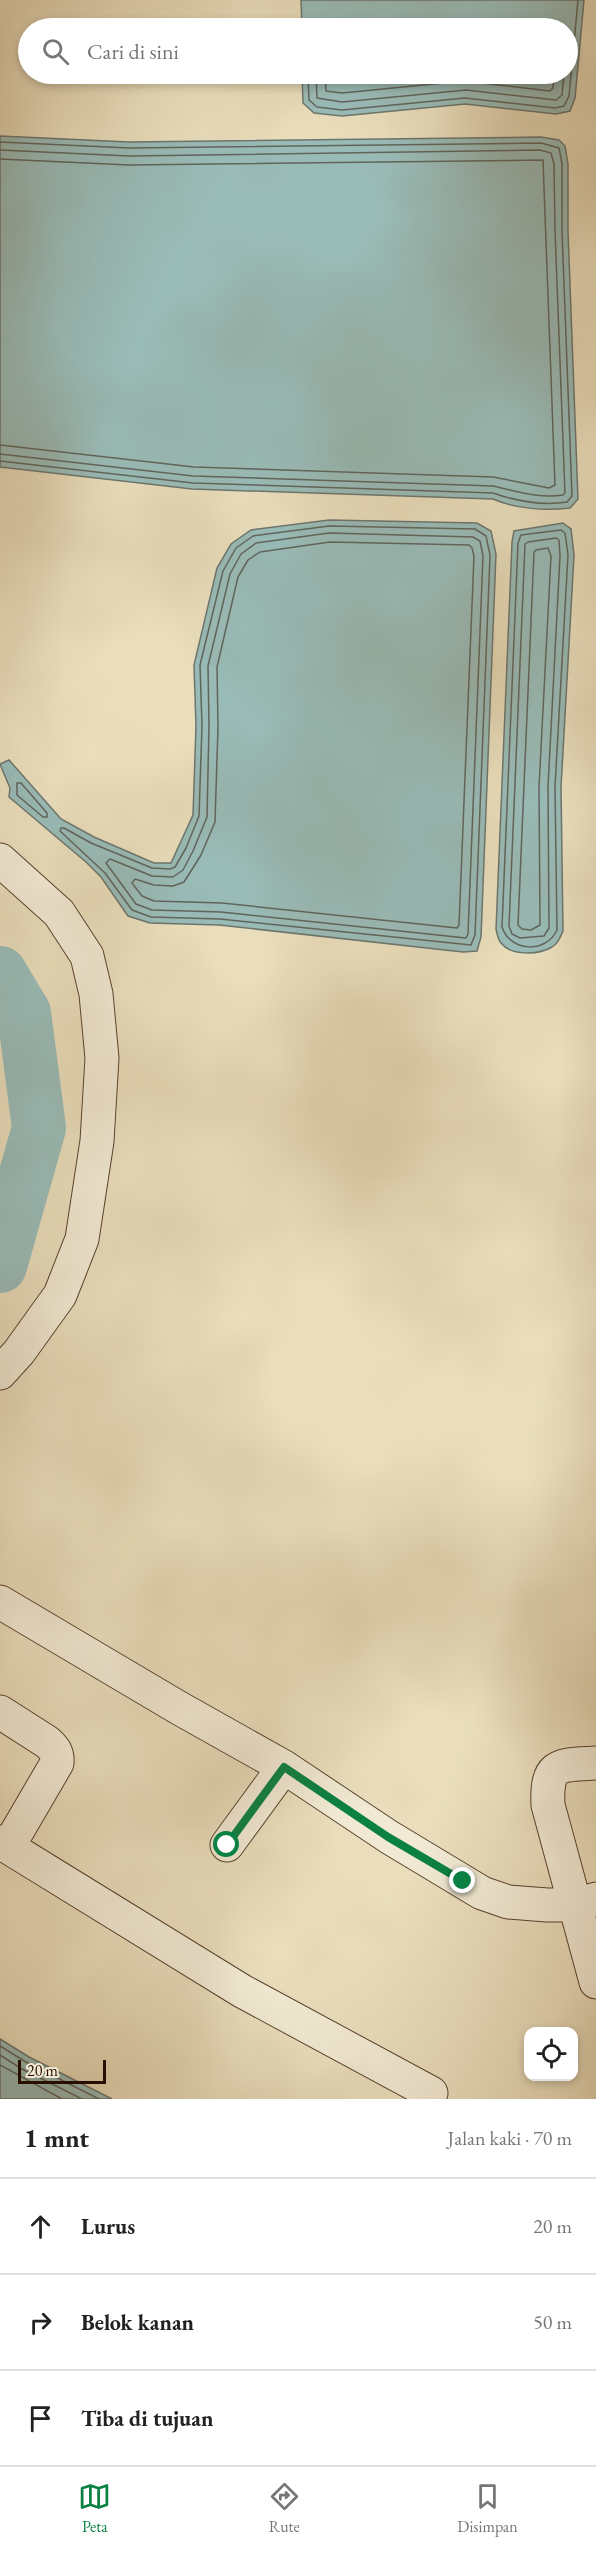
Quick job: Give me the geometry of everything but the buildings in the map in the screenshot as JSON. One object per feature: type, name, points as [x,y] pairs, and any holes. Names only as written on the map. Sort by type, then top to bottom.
[{"type":"street","points":[[0,860],[59,913],[87,956],[96,994],[102,1058],[96,1141],[82,1239],[60,1295],[19,1352],[0,1373]]},
{"type":"street","points":[[0,1602],[284,1767],[388,1837],[489,1896],[508,1902],[585,1902]]},
{"type":"street","points":[[0,1712],[47,1742],[58,1756],[57,1763],[4,1845],[242,1991],[431,2093]]},
{"type":"street","points":[[596,1763],[565,1765],[549,1776],[547,1785],[548,1805],[585,1902],[596,1982]]},
{"type":"street","points":[[227,1845],[284,1767]]},
{"type":"water","points":[[301,0],[584,0],[578,65],[578,18],[302,18]]},
{"type":"water","points":[[302,84],[576,84],[575,98],[570,111],[556,114],[465,104],[342,116],[314,113],[303,103]]},
{"type":"water","points":[[0,136],[129,142],[541,137],[559,140],[565,146],[568,164],[568,231],[578,499],[570,508],[541,509],[511,505],[493,499],[192,489],[0,467]]},
{"type":"water","points":[[329,520],[477,523],[491,531],[496,554],[481,937],[477,951],[463,952],[219,925],[150,923],[128,916],[101,877],[86,862],[9,797],[10,788],[0,764],[9,760],[61,819],[94,837],[154,863],[171,863],[193,815],[196,726],[194,665],[217,568],[231,544],[251,530]]},
{"type":"water","points":[[563,523],[571,529],[574,555],[561,787],[563,931],[552,947],[540,952],[525,953],[511,950],[501,943],[496,929],[512,542],[514,531]]},
{"type":"water","points":[[0,2039],[29,2057],[112,2099],[0,2099]]},
{"type":"waterway","points":[[0,973],[24,1013],[39,1128],[0,1266]]},
{"type":"route","points":[[227,1845],[284,1767],[388,1837],[463,1881]]}]
